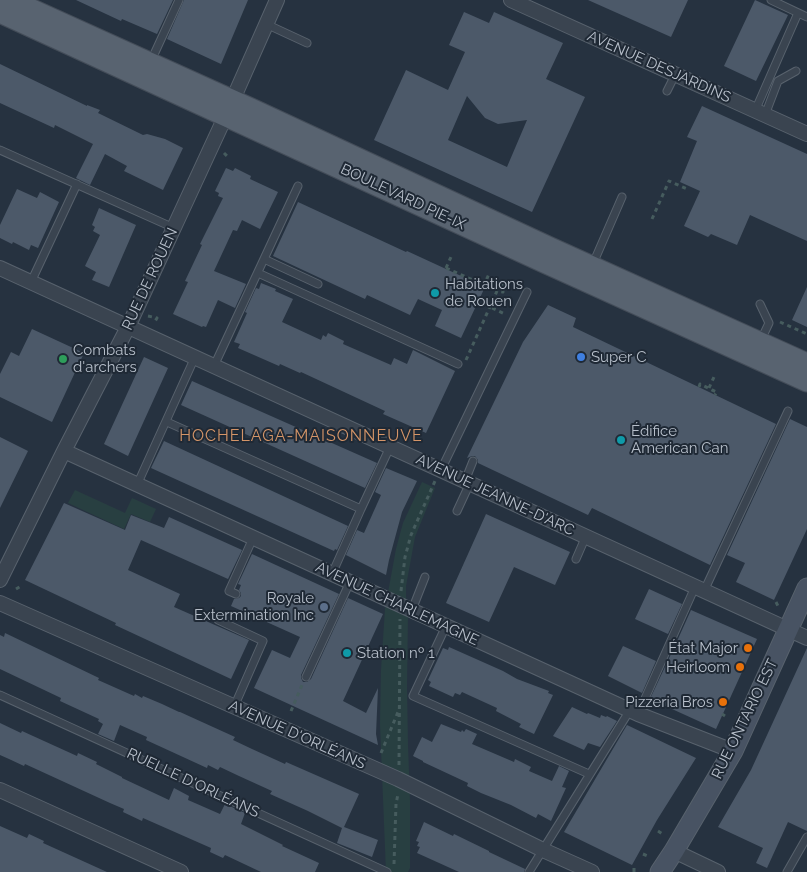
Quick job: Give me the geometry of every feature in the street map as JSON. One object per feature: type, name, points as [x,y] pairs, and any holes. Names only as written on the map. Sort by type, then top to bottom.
[{"type":"main road","name":"BOULEVARD PIE-IX","points":[[23,3],[150,64],[229,108],[542,261],[807,381]]},
{"type":"main road","name":"BOULEVARD PIE-IX","points":[[0,12],[229,108],[592,266],[807,364]]},
{"type":"main road","name":"RUE ONTARIO EST","points":[[656,865],[733,751],[807,588]]},
{"type":"street","name":"RUE DE ROUEN","points":[[0,580],[128,326],[277,0]]},
{"type":"street","name":"AVENUE DESJARDINS","points":[[511,0],[807,134]]},
{"type":"street","points":[[0,268],[128,326]]},
{"type":"street","name":"AVENUE JEANNE-D'ARC","points":[[128,326],[807,638]]},
{"type":"street","name":"AVENUE CHARLEMAGNE","points":[[64,451],[350,582],[406,614],[446,626],[634,712],[733,751]]},
{"type":"street","name":"AVENUE D'ORLÉANS","points":[[0,603],[398,780],[592,872]]},
{"type":"street","points":[[0,790],[181,872]]},
{"type":"street","points":[[670,843],[718,872]]},
{"type":"lane","points":[[150,64],[179,0]]},
{"type":"lane","points":[[771,0],[807,17]]},
{"type":"lane","points":[[760,113],[798,13]]},
{"type":"lane","points":[[266,24],[308,43]]},
{"type":"lane","points":[[760,113],[778,81],[796,71]]},
{"type":"lane","points":[[668,91],[675,75]]},
{"type":"lane","points":[[0,150],[174,228]]},
{"type":"lane","points":[[31,282],[77,184]]},
{"type":"lane","points":[[214,366],[298,186]]},
{"type":"lane","points":[[592,266],[622,197]]},
{"type":"lane","points":[[264,259],[318,284]]},
{"type":"lane","points":[[258,273],[458,364]]},
{"type":"lane","points":[[441,470],[526,292]]},
{"type":"lane","points":[[760,304],[769,323],[760,342]]},
{"type":"lane","points":[[137,485],[195,357]]},
{"type":"lane","points":[[529,872],[589,774],[634,712],[700,589],[788,411]]},
{"type":"lane","points":[[167,422],[361,509]]},
{"type":"lane","points":[[332,574],[390,447]]},
{"type":"lane","points":[[457,511],[468,482],[473,461]]},
{"type":"lane","points":[[576,559],[586,536]]},
{"type":"lane","points":[[236,594],[229,591],[253,538]]},
{"type":"lane","points":[[406,614],[424,577]]},
{"type":"lane","points":[[306,677],[350,582]]},
{"type":"lane","points":[[218,620],[263,641],[234,706]]},
{"type":"lane","points":[[446,626],[413,696],[589,774]]},
{"type":"lane","name":"RUELLE D'ORLÉANS","points":[[0,695],[386,872]]},
{"type":"lane","points":[[787,872],[807,838]]},
{"type":"path","points":[[224,153],[228,157]]},
{"type":"path","points":[[652,219],[669,181],[687,189]]},
{"type":"path","points":[[451,257],[446,268],[484,285],[489,274]]},
{"type":"path","points":[[458,364],[463,367],[497,291],[503,292],[502,280]]},
{"type":"path","points":[[494,299],[518,310]]},
{"type":"path","points":[[144,316],[157,318]]},
{"type":"path","points":[[780,322],[807,334]]},
{"type":"path","points":[[699,387],[700,384],[712,391],[714,377]]},
{"type":"path","points":[[401,597],[405,558],[411,535],[432,487]]},
{"type":"path","points":[[16,589],[21,586]]},
{"type":"path","points":[[398,771],[406,614]]},
{"type":"path","points":[[291,711],[306,677]]},
{"type":"path","points":[[381,753],[400,709]]},
{"type":"path","points":[[393,872],[398,794]]},
{"type":"path","points":[[658,831],[670,843]]},
{"type":"path","points":[[643,854],[656,865]]},
{"type":"green space","points":[[422,482],[435,488],[415,537],[406,586],[408,614],[407,687],[410,868],[408,872],[386,872],[380,724],[385,609],[396,549],[403,523]]},
{"type":"green space","points":[[75,490],[125,513],[132,498],[156,509],[150,522],[131,514],[124,529],[68,503]]},
{"type":"building","points":[[76,0],[173,0],[157,34],[122,19],[121,21]]},
{"type":"building","points":[[184,0],[248,0],[221,64],[167,39]]},
{"type":"building","points":[[588,0],[688,0],[671,37]]},
{"type":"building","points":[[755,0],[788,15],[756,81],[724,66]]},
{"type":"building","points":[[464,12],[489,23],[494,12],[563,43],[546,79],[585,97],[532,212],[374,140],[406,70],[448,90],[465,52],[449,45]],"holes":[[[467,96],[485,118],[498,124],[527,120],[507,167],[448,140]]]},
{"type":"building","points":[[0,64],[87,106],[100,110],[98,113],[143,135],[147,134],[165,139],[183,148],[163,190],[124,171],[127,166],[105,154],[90,185],[76,178],[93,144],[55,125],[54,128],[0,103]]},
{"type":"building","points":[[702,106],[807,154],[807,241],[750,215],[737,245],[711,234],[708,237],[684,226],[700,191],[680,182],[697,141],[687,137]]},
{"type":"building","points":[[226,168],[233,171],[235,168],[251,176],[250,179],[278,192],[260,229],[242,220],[237,231],[233,230],[214,271],[246,284],[235,308],[218,300],[206,327],[202,327],[173,314],[188,282],[185,281],[202,245],[200,244],[223,198],[218,196],[219,193],[215,191]]},
{"type":"building","points":[[17,189],[37,198],[40,192],[59,202],[38,248],[31,245],[29,250],[0,238],[0,225]]},
{"type":"building","points":[[298,202],[485,287],[461,338],[435,326],[442,310],[418,299],[410,315],[367,295],[365,299],[273,256]]},
{"type":"building","points":[[99,208],[136,225],[109,287],[92,280],[96,272],[85,266],[100,235],[93,231],[95,227],[92,225]]},
{"type":"building","points":[[261,283],[293,299],[282,322],[321,340],[323,335],[326,337],[328,333],[344,341],[343,344],[391,365],[394,358],[407,364],[413,350],[455,371],[426,433],[383,414],[385,411],[301,372],[280,364],[279,366],[238,348],[240,344],[234,342],[247,313],[245,312],[256,288],[259,289]]},
{"type":"building","points":[[807,287],[807,327],[792,320]]},
{"type":"building","name":"Édifice American Can","points":[[548,305],[576,318],[573,327],[776,424],[710,565],[592,508],[588,515],[478,463],[475,456],[467,458],[523,342]]},
{"type":"building","points":[[32,329],[84,353],[52,422],[0,397],[0,374],[11,352],[19,356]]},
{"type":"building","points":[[144,357],[168,368],[128,456],[104,444]]},
{"type":"building","points":[[192,381],[377,463],[365,488],[181,405]]},
{"type":"building","points":[[790,419],[807,427],[807,529],[774,600],[736,582],[745,563],[727,555]]},
{"type":"building","points":[[0,437],[28,451],[0,508]]},
{"type":"building","points":[[164,441],[348,526],[337,550],[335,549],[334,551],[151,468]]},
{"type":"building","points":[[386,468],[417,481],[402,512],[386,575],[346,555],[357,530],[364,533],[381,495],[375,492]]},
{"type":"building","points":[[64,503],[125,530],[131,515],[164,528],[169,517],[242,550],[228,579],[141,540],[128,570],[180,594],[174,607],[249,640],[231,679],[115,625],[116,623],[25,580]]},
{"type":"building","points":[[486,514],[570,552],[555,585],[514,567],[489,622],[446,603]]},
{"type":"building","name":"Station nº 1","points":[[252,554],[339,594],[301,675],[303,682],[311,679],[348,598],[383,614],[343,701],[366,713],[378,688],[376,734],[378,745],[254,688],[272,650],[290,658],[300,637],[231,606],[234,599],[241,596],[239,590],[241,585],[238,584]]},
{"type":"building","points":[[649,589],[682,604],[668,634],[635,619]]},
{"type":"building","points":[[691,610],[757,639],[716,729],[650,699]]},
{"type":"building","points":[[5,633],[99,678],[98,680],[134,696],[135,694],[142,698],[143,696],[162,704],[235,737],[233,740],[252,749],[359,794],[344,827],[378,840],[372,857],[337,843],[342,828],[270,794],[272,791],[220,767],[218,770],[208,765],[207,768],[146,740],[147,737],[120,725],[114,741],[98,734],[103,724],[98,721],[99,719],[60,701],[61,698],[0,669],[0,635],[4,637]]},
{"type":"building","points":[[623,646],[656,661],[642,693],[608,676]]},
{"type":"building","points":[[449,647],[517,679],[549,691],[548,693],[553,695],[534,734],[519,727],[521,724],[496,711],[497,708],[462,692],[460,695],[455,693],[453,697],[429,686],[431,682],[428,680],[443,648],[448,650]]},
{"type":"building","points":[[807,648],[807,831],[788,822],[767,868],[756,863],[763,848],[718,827],[751,770]]},
{"type":"building","points":[[572,707],[587,714],[600,718],[601,715],[607,716],[617,721],[600,747],[588,743],[584,750],[553,736]]},
{"type":"building","points":[[0,723],[77,756],[78,753],[97,762],[96,764],[122,778],[169,800],[174,788],[189,796],[188,800],[220,814],[225,804],[245,813],[241,824],[319,863],[315,872],[261,872],[225,855],[223,858],[210,852],[211,848],[143,818],[142,821],[123,812],[124,809],[25,764],[24,766],[0,755]]},
{"type":"building","points":[[441,724],[461,732],[462,730],[464,732],[466,729],[477,734],[472,744],[514,762],[515,759],[531,767],[529,771],[552,781],[559,766],[569,771],[562,787],[566,788],[551,821],[538,814],[536,818],[481,793],[467,786],[468,783],[413,756],[422,737],[432,742]]},
{"type":"building","points":[[627,725],[696,758],[657,820],[632,865],[564,832]]},
{"type":"building","points":[[424,822],[453,836],[454,834],[525,869],[524,872],[459,872],[417,853],[420,847],[417,846],[419,842],[416,841]]},
{"type":"building","points":[[0,826],[27,838],[29,834],[44,841],[43,843],[107,872],[0,872]]},
{"type":"place","name":"Habitations de Rouen","points":[[435,293]]},
{"type":"place","name":"Super C","points":[[581,357]]},
{"type":"place","name":"Combats d'archers","points":[[63,359]]},
{"type":"place","name":"Édifice American Can","points":[[621,440]]},
{"type":"place","name":"Royale Extermination Inc","points":[[324,607]]},
{"type":"place","name":"État Major","points":[[748,648]]},
{"type":"place","name":"Station nº 1","points":[[347,653]]},
{"type":"place","name":"Heirloom","points":[[740,667]]},
{"type":"place","name":"Pizzeria Bros","points":[[723,702]]},
{"type":"district","name":"HOCHELAGA-MAISONNEUVE","points":[[301,436]]}]
